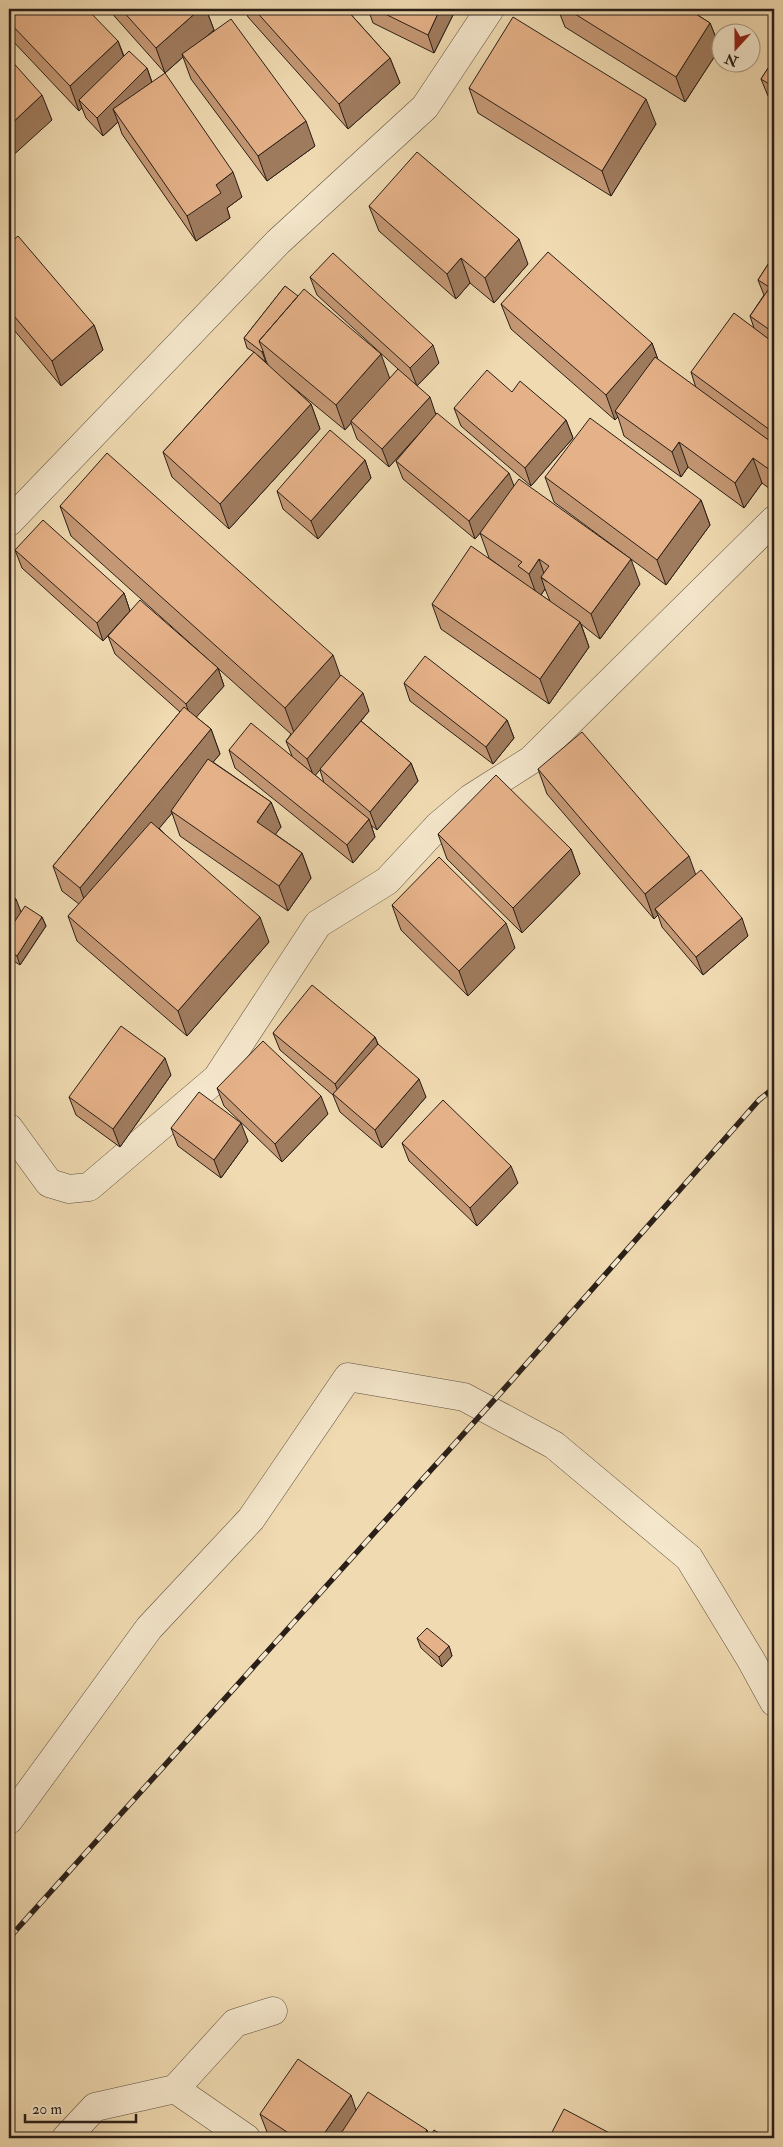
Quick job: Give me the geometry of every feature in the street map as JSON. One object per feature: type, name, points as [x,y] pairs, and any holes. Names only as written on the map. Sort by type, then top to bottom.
[{"type":"street","points":[[9,522],[278,242],[425,107],[490,9]]},
{"type":"street","points":[[9,1128],[49,1182],[69,1189],[89,1187],[216,1078],[318,924],[387,881],[438,826],[472,798],[531,760],[774,520]]},
{"type":"street","points":[[9,1820],[149,1628],[251,1519],[348,1377],[464,1397],[554,1446],[688,1558],[751,1660],[774,1702]]},
{"type":"street","points":[[66,2138],[95,2107],[175,2089],[235,2023],[273,2011]]},
{"type":"street","points":[[175,2089],[246,2138]]},
{"type":"building","points":[[9,9],[87,9],[118,41],[70,86],[9,22]]},
{"type":"building","points":[[121,9],[200,9],[156,48]]},
{"type":"building","points":[[254,9],[346,9],[390,58],[339,104]]},
{"type":"building","points":[[375,9],[440,9],[428,35]]},
{"type":"building","points":[[567,9],[688,9],[710,23],[676,77]]},
{"type":"building","points":[[513,17],[646,99],[602,171],[469,88]]},
{"type":"building","points":[[231,19],[306,121],[258,156],[182,54]]},
{"type":"building","points":[[129,51],[147,68],[97,118],[79,100]]},
{"type":"building","points":[[9,58],[42,95],[9,126]]},
{"type":"building","points":[[774,59],[774,87],[761,79]]},
{"type":"building","points":[[165,73],[233,172],[216,185],[221,193],[187,216],[113,109]]},
{"type":"building","points":[[417,152],[519,239],[485,278],[461,258],[447,274],[369,206]]},
{"type":"building","points":[[18,236],[94,325],[52,361],[9,310],[9,244]]},
{"type":"building","points":[[548,252],[652,343],[606,395],[501,304]]},
{"type":"building","points":[[333,253],[433,345],[410,368],[310,277]]},
{"type":"building","points":[[774,255],[774,290],[758,280]]},
{"type":"building","points":[[285,286],[298,296],[259,341],[262,352],[244,338]]},
{"type":"building","points":[[304,289],[381,354],[336,405],[259,341]]},
{"type":"building","points":[[768,290],[774,294],[774,333],[750,316]]},
{"type":"building","points":[[734,313],[774,343],[774,433],[691,372]]},
{"type":"building","points":[[254,352],[311,404],[220,504],[163,452]]},
{"type":"building","points":[[655,357],[774,444],[774,464],[770,470],[753,458],[735,483],[679,442],[672,452],[615,411]]},
{"type":"building","points":[[398,369],[430,397],[382,449],[351,421]]},
{"type":"building","points":[[487,370],[512,392],[520,381],[566,420],[525,468],[454,408]]},
{"type":"building","points":[[437,413],[509,473],[469,521],[396,461]]},
{"type":"building","points":[[590,418],[701,500],[657,560],[545,477]]},
{"type":"building","points":[[330,430],[365,460],[311,521],[277,491]]},
{"type":"building","points":[[107,453],[333,655],[285,708],[60,506]]},
{"type":"building","points":[[519,479],[631,559],[591,614],[541,577],[549,566],[539,559],[529,574],[518,566],[522,562],[480,533]]},
{"type":"building","points":[[43,520],[124,593],[97,623],[15,550]]},
{"type":"building","points":[[471,546],[580,622],[540,679],[432,604]]},
{"type":"building","points":[[140,600],[218,668],[186,704],[108,636]]},
{"type":"building","points":[[425,656],[507,720],[486,747],[404,683]]},
{"type":"building","points":[[341,675],[363,693],[307,759],[286,741]]},
{"type":"building","points":[[184,707],[211,729],[80,888],[53,866]]},
{"type":"building","points":[[361,721],[411,763],[370,812],[320,769]]},
{"type":"building","points":[[251,723],[369,819],[347,845],[229,750]]},
{"type":"building","points":[[582,732],[689,856],[645,894],[538,769]]},
{"type":"building","points":[[208,759],[271,802],[257,822],[302,853],[279,886],[171,811]]},
{"type":"building","points":[[496,775],[571,849],[513,908],[438,834]]},
{"type":"building","points":[[151,822],[260,917],[178,1011],[68,916]]},
{"type":"building","points":[[439,857],[506,923],[459,971],[392,905]]},
{"type":"building","points":[[701,870],[742,918],[696,957],[655,909]]},
{"type":"building","points":[[9,893],[16,899],[9,909]]},
{"type":"building","points":[[25,906],[42,917],[17,956],[9,951],[9,930]]},
{"type":"building","points":[[312,985],[375,1037],[335,1084],[273,1033]]},
{"type":"building","points":[[121,1026],[165,1058],[113,1129],[69,1097]]},
{"type":"building","points":[[263,1041],[321,1096],[275,1144],[217,1088]]},
{"type":"building","points":[[378,1044],[419,1079],[375,1130],[333,1094]]},
{"type":"building","points":[[199,1092],[241,1123],[214,1160],[171,1128]]},
{"type":"building","points":[[443,1100],[511,1166],[470,1208],[402,1143]]},
{"type":"building","points":[[427,1628],[449,1646],[439,1657],[417,1638]]},
{"type":"building","points":[[298,2059],[351,2095],[321,2138],[296,2138],[260,2114]]},
{"type":"building","points":[[368,2092],[427,2130],[421,2138],[338,2138]]},
{"type":"building","points":[[564,2109],[619,2138],[549,2138]]},
{"type":"building","points":[[434,2130],[447,2138],[429,2138]]},
{"type":"railway","points":[[9,1938],[513,1379],[759,1100],[774,1088]]}]
